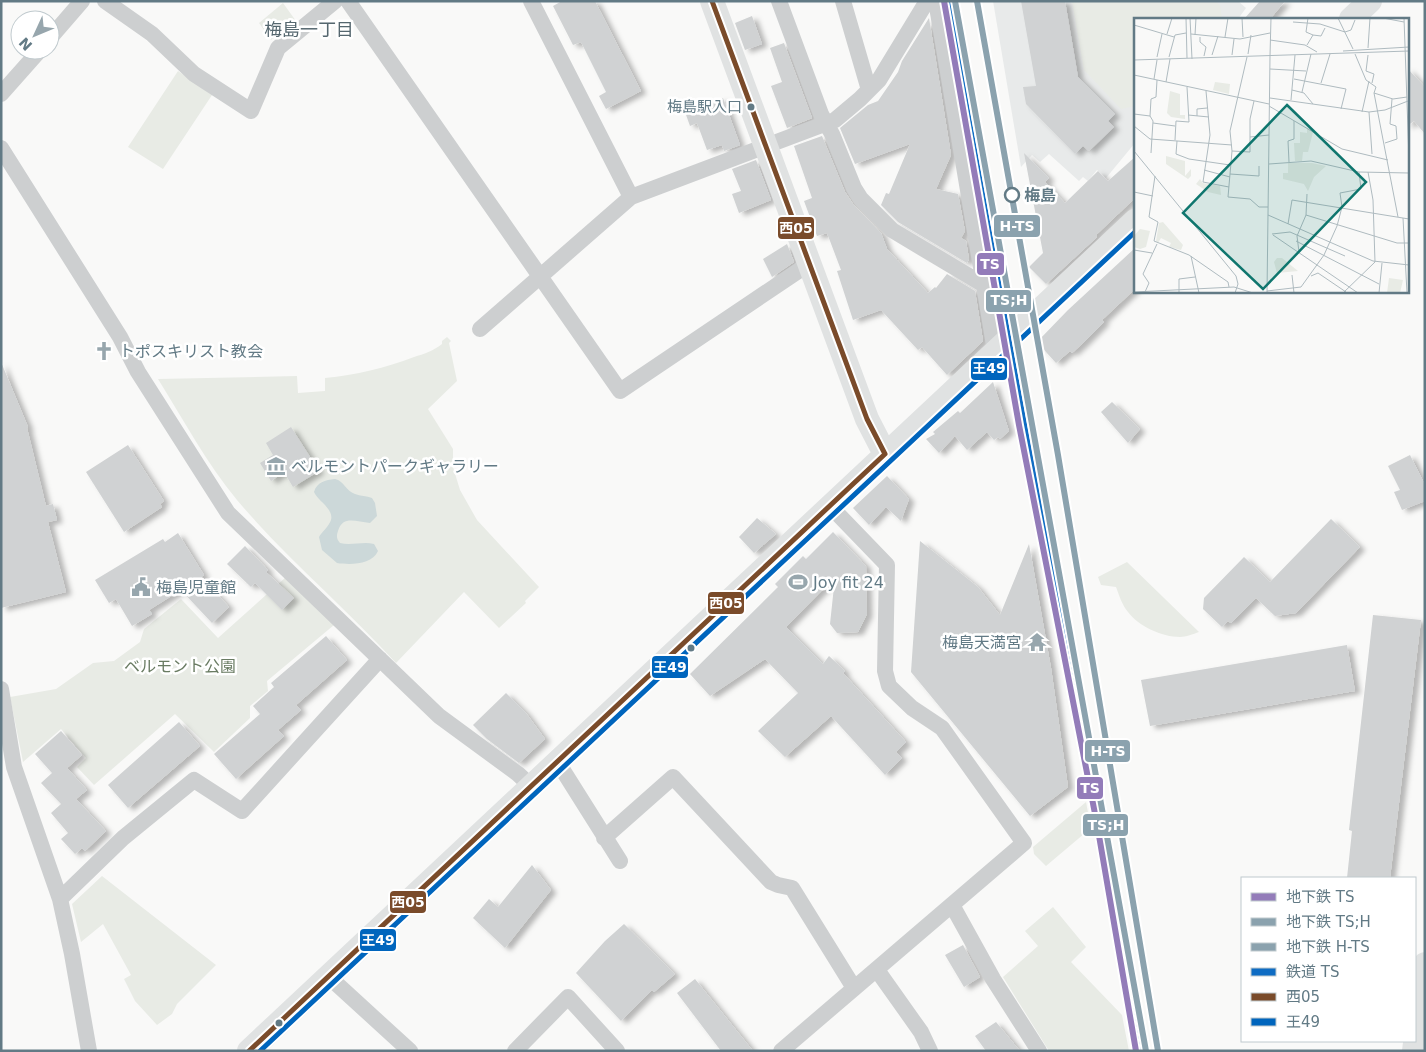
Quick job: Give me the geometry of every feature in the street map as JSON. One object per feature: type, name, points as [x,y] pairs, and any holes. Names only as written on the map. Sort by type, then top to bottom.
[{"type":"street","points":[[60,26],[82,1]]},
{"type":"street","points":[[104,1],[152,34],[194,74],[251,111],[278,48],[335,1]]},
{"type":"street","points":[[348,1],[620,390],[810,263]]},
{"type":"street","points":[[531,1],[631,197]]},
{"type":"street","points":[[712,1],[868,419],[885,454]]},
{"type":"street","points":[[779,1],[821,114],[832,134],[854,188],[861,200],[892,230],[984,284]]},
{"type":"street","points":[[843,1],[869,90]]},
{"type":"street","points":[[480,329],[631,197],[834,120],[878,80],[927,1]]},
{"type":"street","points":[[936,1],[995,351]]},
{"type":"street","points":[[1352,18],[1370,1]]},
{"type":"street","points":[[1,94],[31,60]]},
{"type":"street","points":[[1,148],[120,337],[138,372],[228,513],[439,716],[518,774],[531,786]]},
{"type":"street","points":[[249,1051],[1134,222]]},
{"type":"street","points":[[786,1049],[854,988],[1024,843],[942,728],[912,708],[889,686],[886,671],[887,565],[830,506]]},
{"type":"street","points":[[60,899],[123,838],[194,780],[242,811],[380,660]]},
{"type":"street","points":[[1,690],[14,767],[60,899],[89,1051]]},
{"type":"street","points":[[557,761],[620,861]]},
{"type":"street","points":[[604,838],[673,777],[771,882],[792,888],[854,988]]},
{"type":"street","points":[[952,905],[993,979],[1040,1051]]},
{"type":"street","points":[[1416,1035],[1425,964]]},
{"type":"street","points":[[877,970],[921,1032],[930,1051]]},
{"type":"street","points":[[328,976],[410,1051]]},
{"type":"street","points":[[515,1051],[568,997],[618,1051]]},
{"type":"shaded area","points":[[993,1],[1238,1],[1246,8],[1239,18],[1134,18],[1134,144],[1106,178],[1097,170],[1088,181],[1083,177],[1079,181],[1049,154],[1040,162],[1032,155],[1021,167]]},
{"type":"shaded area","points":[[335,479],[352,493],[372,498],[375,503],[377,516],[370,523],[347,521],[340,526],[337,535],[340,543],[374,544],[378,551],[371,559],[354,564],[337,563],[322,550],[319,537],[330,522],[331,516],[328,509],[314,492],[322,482]]},
{"type":"green space","points":[[1072,1],[1216,1],[1220,5],[1222,18],[1134,18],[1134,106],[1121,109],[1084,70]]},
{"type":"green space","points":[[283,3],[296,21],[271,40],[259,23]]},
{"type":"green space","points":[[178,71],[212,95],[163,169],[128,147]]},
{"type":"green space","points":[[447,337],[451,341],[449,343],[457,381],[428,409],[453,449],[453,467],[460,490],[477,520],[539,587],[525,601],[526,603],[499,628],[464,592],[396,663],[275,542],[237,500],[205,456],[158,379],[297,376],[298,393],[325,391],[325,378],[359,373],[403,361],[435,349]]},
{"type":"green space","points":[[1127,562],[1199,632],[1182,637],[1166,635],[1151,630],[1132,617],[1124,606],[1116,587],[1101,585],[1098,577]]},
{"type":"green space","name":"ベルモント公園","points":[[286,577],[334,625],[267,681],[268,691],[250,706],[250,718],[214,752],[175,714],[94,785],[77,767],[86,758],[61,729],[23,762],[10,697],[56,689],[93,663],[114,661],[140,642],[144,629],[181,599],[218,638]]},
{"type":"green space","points":[[1086,802],[1091,828],[1046,866],[1034,854],[1033,847]]},
{"type":"green space","points":[[102,876],[216,965],[177,1004],[172,1014],[157,1025],[135,1001],[124,979],[131,975],[103,924],[81,942],[72,904]]},
{"type":"green space","points":[[1053,907],[1086,947],[1071,962],[1122,1015],[1129,1051],[1049,1051],[1003,977],[1038,946],[1025,931]]},
{"type":"building","points":[[562,1],[595,1],[641,91],[606,109],[599,96],[606,92],[581,42],[573,45],[553,6]]},
{"type":"building","points":[[1021,1],[1065,1],[1078,77],[1115,114],[1108,121],[1114,127],[1089,151],[1083,146],[1075,154],[1026,104],[1023,87],[1036,86]]},
{"type":"building","points":[[1260,1],[1285,1],[1271,18],[1245,18]]},
{"type":"building","points":[[752,16],[762,44],[745,50],[735,23]]},
{"type":"building","points":[[929,18],[951,155],[936,189],[958,194],[965,231],[961,238],[966,241],[969,259],[967,263],[898,222],[881,205],[886,193],[889,194],[910,144],[855,164],[840,128],[868,105],[878,101],[898,72],[902,61]]},
{"type":"building","points":[[784,43],[812,118],[787,128],[771,86],[782,82],[770,48]]},
{"type":"building","points":[[1408,69],[1425,87],[1425,134],[1414,121],[1408,125]]},
{"type":"building","points":[[723,98],[740,145],[724,151],[722,145],[707,150],[697,123],[690,126],[685,112]]},
{"type":"building","points":[[822,136],[845,192],[853,204],[881,233],[887,249],[928,293],[936,288],[947,274],[975,291],[983,341],[947,375],[922,347],[918,350],[881,310],[853,320],[837,271],[841,270],[827,233],[817,236],[804,201],[812,198],[794,146]]},
{"type":"building","points":[[1024,153],[1049,178],[1045,182],[1065,203],[1098,171],[1108,181],[1134,158],[1134,199],[1096,235],[1097,237],[1046,284],[1029,267],[1043,253]]},
{"type":"building","points":[[756,160],[771,200],[739,213],[732,194],[741,191],[732,169]]},
{"type":"building","points":[[787,244],[794,262],[772,277],[763,259]]},
{"type":"building","points":[[1134,249],[1134,290],[1102,320],[1104,322],[1083,343],[1056,363],[1037,342],[1068,310]]},
{"type":"building","points":[[1,362],[28,427],[46,506],[53,504],[57,520],[48,522],[66,592],[1,608]]},
{"type":"building","points":[[993,382],[1009,431],[1000,439],[998,437],[994,440],[987,432],[967,450],[955,436],[939,453],[926,439],[935,434],[933,432],[958,411],[960,413]]},
{"type":"building","points":[[1112,402],[1140,429],[1128,443],[1101,412]]},
{"type":"building","points":[[291,427],[319,471],[293,487],[284,472],[271,481],[260,463],[273,455],[266,443]]},
{"type":"building","points":[[128,445],[164,501],[160,504],[162,507],[124,532],[86,472]]},
{"type":"building","points":[[1410,455],[1425,485],[1425,501],[1402,510],[1394,492],[1400,490],[1388,466]]},
{"type":"building","points":[[887,476],[909,499],[901,521],[886,507],[869,525],[853,508]]},
{"type":"building","points":[[757,518],[776,534],[754,553],[739,537]]},
{"type":"building","points":[[1331,519],[1360,547],[1296,613],[1275,616],[1256,598],[1231,623],[1228,621],[1222,627],[1203,609],[1204,598],[1244,557],[1270,582]]},
{"type":"building","points":[[833,532],[866,566],[867,614],[858,632],[837,633],[830,624],[835,577],[786,627],[823,664],[829,656],[845,671],[843,673],[906,742],[896,752],[902,758],[885,775],[831,716],[785,757],[758,731],[798,693],[765,659],[710,696],[690,674],[778,587],[775,584],[803,556],[806,559]]},
{"type":"building","points":[[178,533],[204,575],[201,577],[229,607],[212,623],[181,590],[149,610],[152,614],[132,626],[116,599],[109,603],[95,580],[163,539],[165,542]]},
{"type":"building","points":[[920,541],[978,587],[1000,615],[1029,544],[1051,668],[1068,787],[1030,816],[911,672]]},
{"type":"building","points":[[245,546],[268,570],[266,572],[294,598],[282,610],[255,583],[251,587],[227,564]]},
{"type":"building","points":[[1373,615],[1421,620],[1390,877],[1347,877],[1352,831],[1349,830]]},
{"type":"building","points":[[326,636],[347,660],[296,705],[301,710],[278,730],[284,736],[236,779],[214,754],[260,714],[253,706],[274,687],[271,683]]},
{"type":"building","points":[[1347,645],[1355,691],[1150,726],[1141,680]]},
{"type":"building","points":[[506,693],[526,713],[545,739],[519,763],[487,739],[473,725]]},
{"type":"building","points":[[179,722],[200,746],[128,808],[108,785]]},
{"type":"building","points":[[61,731],[82,755],[67,768],[87,790],[76,799],[106,831],[85,851],[82,848],[75,854],[61,839],[68,833],[51,813],[61,804],[41,783],[52,773],[35,754]]},
{"type":"building","points":[[532,865],[551,890],[505,948],[473,918],[489,899],[498,907]]},
{"type":"building","points":[[624,924],[675,974],[654,992],[652,990],[621,1021],[576,973],[605,941]]},
{"type":"building","points":[[963,945],[980,977],[964,987],[945,955]]},
{"type":"building","points":[[695,979],[753,1051],[721,1051],[677,993]]},
{"type":"building","points":[[996,1022],[1020,1051],[986,1051],[975,1036]]},
{"type":"metro line","name":"TS","points":[[944,1],[1019,425],[1097,824],[1136,1051]]},
{"type":"metro line","name":"TS;H","points":[[955,1],[1146,1051]]},
{"type":"metro line","name":"H-TS","points":[[977,1],[1058,455],[1158,1051]]},
{"type":"rail line","name":"TS","points":[[948,2],[1138,1051]]},
{"type":"transit line","name":"西05","points":[[712,1],[867,419],[885,454]]},
{"type":"transit line","name":"王49","points":[[260,1051],[1134,233]]},
{"type":"transit line","name":"西05","points":[[249,1051],[885,454]]},
{"type":"place","name":"梅島駅入口","points":[[751,107]]},
{"type":"place","name":"梅島","points":[[1012,195]]},
{"type":"place","name":"トポスキリスト教会","points":[[104,351]]},
{"type":"place","name":"ベルモントパークギャラリー","points":[[276,466]]},
{"type":"place","name":"Joy fit 24","points":[[798,582]]},
{"type":"place","name":"梅島児童館","points":[[141,587]]},
{"type":"place","name":"梅島天満宮","points":[[1037,642]]},
{"type":"district","name":"梅島一丁目","points":[[309,29]]}]
